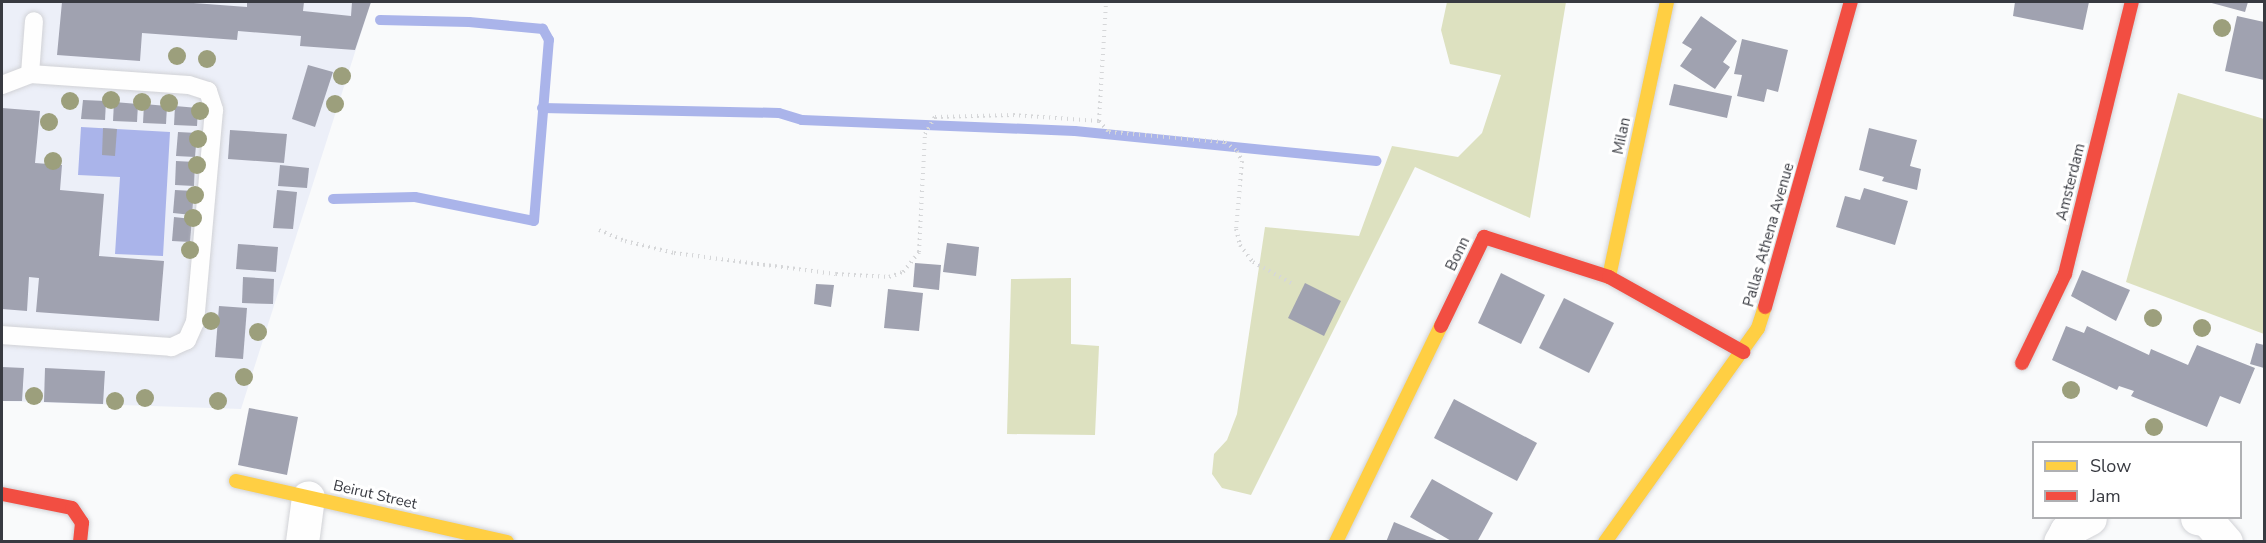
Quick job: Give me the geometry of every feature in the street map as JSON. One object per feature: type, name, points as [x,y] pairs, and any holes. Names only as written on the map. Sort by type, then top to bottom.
[{"type":"street","name":"Milan","points":[[1609,277],[1667,2]]},
{"type":"street","name":"Pallas Athena Avenue","points":[[1605,542],[1743,352],[1769,299],[1851,2]]},
{"type":"street","name":"Amsterdam","points":[[2022,363],[2065,274],[2132,2]]},
{"type":"street","name":"Bonn","points":[[1336,542],[1484,237],[1609,277],[1743,352]]},
{"type":"street","name":"Beirut Street","points":[[236,481],[499,541]]},
{"type":"street","points":[[2,495],[72,508],[82,523],[80,542]]},
{"type":"street","points":[[302,542],[308,497]]},
{"type":"street","points":[[2060,542],[2066,531],[2088,519]]},
{"type":"street","points":[[2202,519],[2207,520],[2226,542]]},
{"type":"lane","points":[[30,74],[34,21]]},
{"type":"lane","points":[[2,85],[30,74],[189,85],[208,91],[214,110],[195,322],[187,340],[172,347],[2,335]]},
{"type":"path","points":[[1099,121],[1106,2]]},
{"type":"path","points":[[599,230],[625,241],[674,253],[889,277],[903,272],[919,252],[925,134],[935,117],[1013,116],[1099,121],[1109,132],[1225,142],[1237,151],[1242,161],[1236,229],[1240,245],[1253,262],[1293,284]]},
{"type":"shaded area","points":[[2,2],[371,2],[241,409],[2,401]]},
{"type":"green space","points":[[1447,2],[1566,2],[1530,218],[1415,167],[1251,495],[1222,488],[1212,474],[1214,454],[1227,440],[1237,414],[1265,227],[1359,236],[1392,146],[1458,157],[1482,133],[1501,75],[1450,64],[1441,30]]},
{"type":"green space","points":[[2178,93],[2264,119],[2264,334],[2126,282]]},
{"type":"green space","points":[[1071,278],[1071,344],[1099,346],[1095,435],[1007,434],[1011,279]]},
{"type":"water","points":[[81,127],[170,132],[163,256],[115,254],[120,177],[78,175]]},
{"type":"building","points":[[62,2],[180,2],[247,7],[247,2],[304,2],[303,11],[351,16],[352,2],[371,2],[355,50],[300,46],[301,36],[238,31],[237,40],[142,33],[140,61],[57,55]]},
{"type":"building","points":[[2015,2],[2089,2],[2083,30],[2013,16]]},
{"type":"building","points":[[2208,2],[2248,2],[2245,12]]},
{"type":"building","points":[[1701,16],[1737,41],[1723,62],[1730,67],[1715,89],[1680,66],[1692,49],[1682,43]]},
{"type":"building","points":[[2237,16],[2264,22],[2264,80],[2225,71]]},
{"type":"building","points":[[1742,39],[1788,50],[1778,92],[1767,89],[1764,102],[1737,96],[1742,75],[1734,74]]},
{"type":"building","points":[[308,65],[333,72],[315,127],[292,119]]},
{"type":"building","points":[[1674,84],[1732,96],[1727,118],[1669,105]]},
{"type":"building","points":[[83,100],[106,101],[105,120],[81,119]]},
{"type":"building","points":[[114,102],[138,104],[137,122],[113,121]]},
{"type":"building","points":[[144,104],[167,106],[166,124],[143,123]]},
{"type":"building","points":[[175,106],[198,108],[197,126],[174,125]]},
{"type":"building","points":[[2,108],[40,111],[35,163],[62,165],[60,190],[104,194],[99,256],[164,261],[159,321],[36,312],[39,278],[29,277],[27,311],[2,309]]},
{"type":"building","points":[[103,128],[117,129],[115,156],[102,155]]},
{"type":"building","points":[[1869,128],[1917,140],[1910,166],[1921,169],[1917,190],[1882,181],[1884,177],[1859,170]]},
{"type":"building","points":[[230,130],[287,134],[284,163],[228,159]]},
{"type":"building","points":[[178,132],[197,133],[195,157],[176,156]]},
{"type":"building","points":[[176,161],[195,162],[194,186],[175,185]]},
{"type":"building","points":[[280,165],[309,168],[307,188],[278,186]]},
{"type":"building","points":[[1864,188],[1908,201],[1895,245],[1836,227],[1845,196],[1860,200]]},
{"type":"building","points":[[175,190],[194,191],[192,215],[173,213]]},
{"type":"building","points":[[277,190],[297,192],[293,229],[273,228]]},
{"type":"building","points":[[174,217],[192,219],[190,242],[172,241]]},
{"type":"building","points":[[947,243],[979,247],[976,276],[943,272]]},
{"type":"building","points":[[238,244],[278,247],[276,272],[236,269]]},
{"type":"building","points":[[915,263],[941,265],[939,290],[913,287]]},
{"type":"building","points":[[2082,270],[2130,290],[2116,321],[2071,296]]},
{"type":"building","points":[[1501,273],[1545,295],[1521,344],[1478,323]]},
{"type":"building","points":[[243,277],[274,279],[273,304],[242,303]]},
{"type":"building","points":[[1305,283],[1341,301],[1324,336],[1288,318]]},
{"type":"building","points":[[816,284],[834,285],[831,307],[814,304]]},
{"type":"building","points":[[888,289],[923,293],[919,331],[884,328]]},
{"type":"building","points":[[1564,298],[1614,323],[1589,373],[1539,348]]},
{"type":"building","points":[[219,306],[247,308],[243,359],[215,357]]},
{"type":"building","points":[[2066,326],[2084,333],[2087,326],[2149,355],[2151,349],[2188,365],[2197,345],[2255,368],[2240,404],[2220,396],[2207,427],[2131,396],[2134,391],[2119,386],[2117,390],[2052,360]]},
{"type":"building","points":[[2256,343],[2264,345],[2264,368],[2250,364]]},
{"type":"building","points":[[2,367],[24,368],[22,401],[2,401]]},
{"type":"building","points":[[45,368],[105,371],[103,404],[44,402]]},
{"type":"building","points":[[1454,399],[1537,443],[1517,481],[1434,438]]},
{"type":"building","points":[[249,408],[298,417],[287,475],[238,465]]},
{"type":"building","points":[[1432,479],[1493,513],[1477,542],[1453,542],[1410,517]]},
{"type":"building","points":[[1394,522],[1439,541],[1439,542],[1386,542]]},
{"type":"waterway","points":[[333,199],[415,197],[534,221],[549,40],[543,29],[469,22],[380,20]]},
{"type":"waterway","points":[[542,108],[779,113],[802,120],[1075,131],[1377,161]]},
{"type":"traffic: slow","points":[[1609,277],[1667,2]]},
{"type":"traffic: slow","points":[[1605,542],[1758,328],[1765,307]]},
{"type":"traffic: slow","points":[[1336,542],[1441,326]]},
{"type":"traffic: slow","points":[[236,481],[507,542]]},
{"type":"traffic: jam","points":[[1765,307],[1851,2]]},
{"type":"traffic: jam","points":[[2022,363],[2065,274],[2132,2]]},
{"type":"traffic: jam","points":[[1441,326],[1484,237],[1609,277],[1743,352]]},
{"type":"traffic: jam","points":[[2,494],[72,508],[82,523],[80,542]]}]
